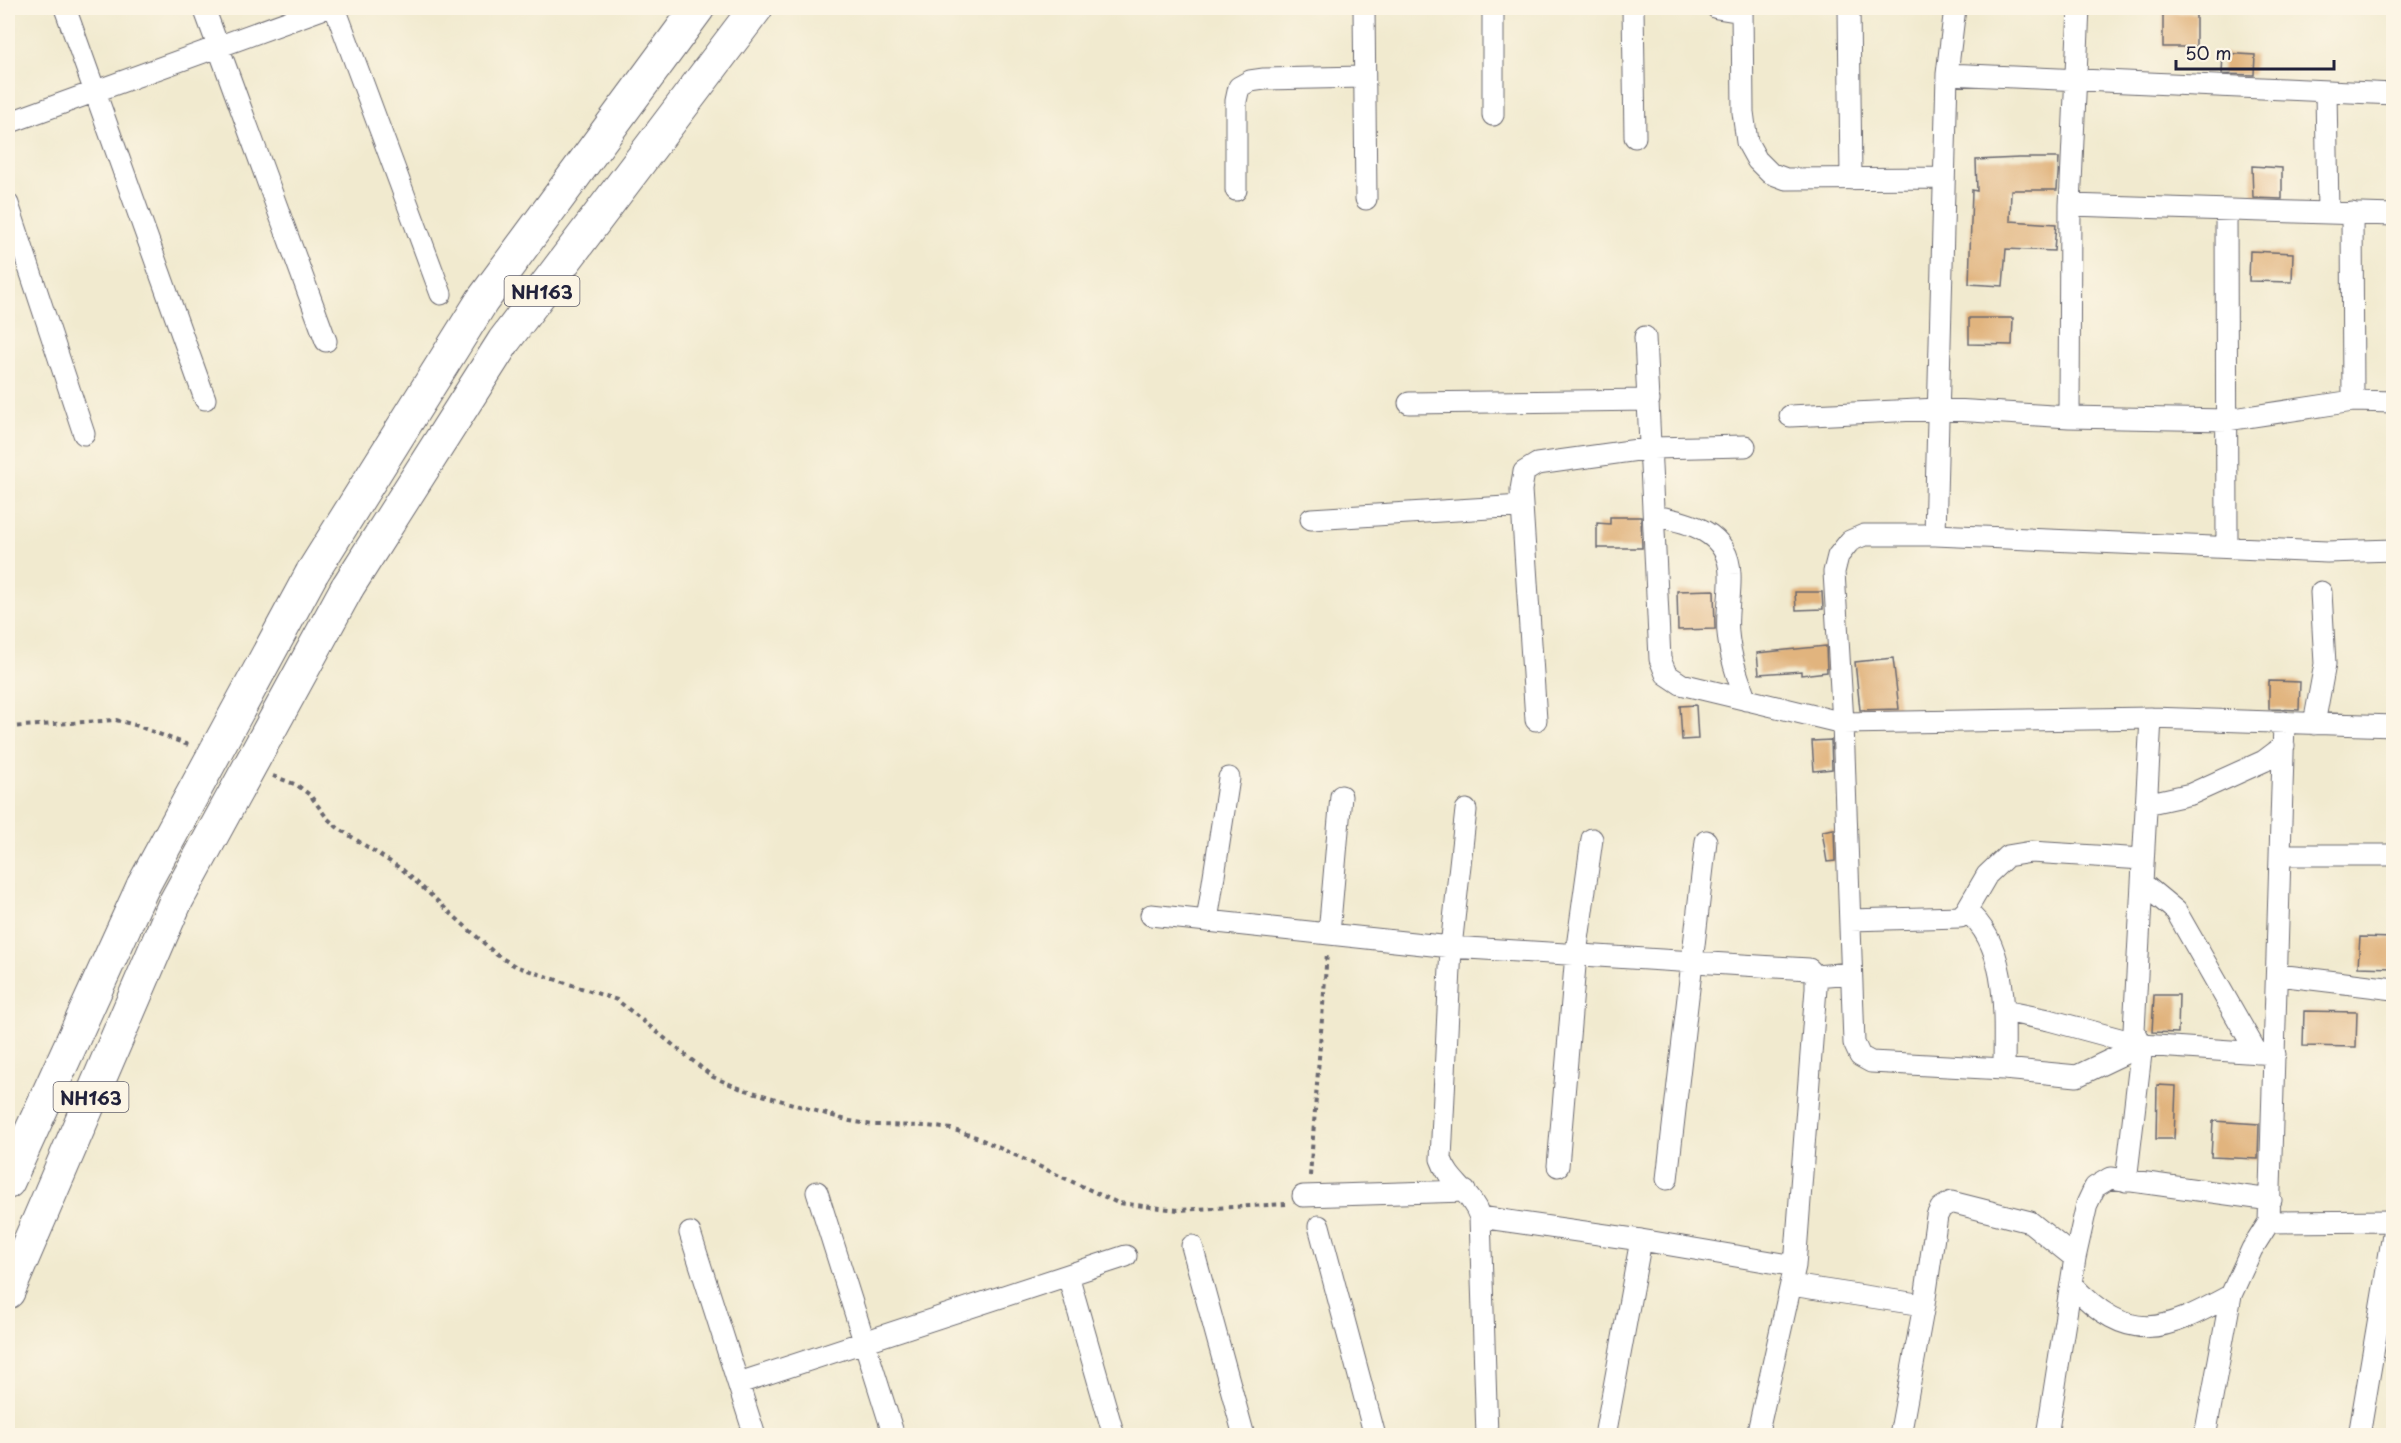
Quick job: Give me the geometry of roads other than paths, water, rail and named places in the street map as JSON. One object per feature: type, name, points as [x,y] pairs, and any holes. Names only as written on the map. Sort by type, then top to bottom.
[{"type":"highway","name":"NH163","points":[[8,1182],[143,886],[312,573],[482,301],[698,8]]},
{"type":"highway","name":"NH163","points":[[8,1292],[176,903],[347,588],[504,341],[756,8]]},
{"type":"street","points":[[65,8],[205,399]]},
{"type":"street","points":[[204,8],[326,341]]},
{"type":"street","points":[[8,123],[325,8]]},
{"type":"street","points":[[335,8],[441,294]]},
{"type":"street","points":[[1364,8],[1366,199]]},
{"type":"street","points":[[1493,8],[1494,116]]},
{"type":"street","points":[[1633,8],[1635,137]]},
{"type":"street","points":[[1717,8],[1742,10],[1743,112],[1747,142],[1757,160],[1770,173],[1786,179],[1944,178]]},
{"type":"street","points":[[1849,8],[1851,179]]},
{"type":"street","points":[[1935,535],[1947,75],[1955,8]]},
{"type":"street","points":[[2069,417],[2070,205],[2079,8]]},
{"type":"street","points":[[1947,75],[2394,94]]},
{"type":"street","points":[[1236,190],[1236,101],[1239,87],[1250,81],[1264,79],[1365,77]]},
{"type":"street","points":[[2326,91],[2328,213]]},
{"type":"street","points":[[8,204],[84,434]]},
{"type":"street","points":[[2070,205],[2394,215]]},
{"type":"street","points":[[2226,210],[2227,546]]},
{"type":"street","points":[[2352,213],[2354,401]]},
{"type":"street","points":[[1645,337],[1652,448],[1660,659],[1666,674],[1681,684],[1843,723],[2151,718],[2394,726]]},
{"type":"street","points":[[1409,403],[1649,400]]},
{"type":"street","points":[[1790,416],[1938,409],[2069,417],[2227,420],[2354,401],[2394,402]]},
{"type":"street","points":[[1536,720],[1521,490],[1524,472],[1537,464],[1652,448],[1745,446]]},
{"type":"street","points":[[1311,519],[1522,506]]},
{"type":"street","points":[[1654,516],[1680,520],[1705,530],[1728,553],[1730,573],[1728,632],[1731,658],[1746,700]]},
{"type":"street","points":[[2142,1045],[2077,1076],[2004,1069],[1871,1062],[1860,1056],[1854,1043],[1843,723],[1834,572],[1838,556],[1850,541],[1864,535],[1935,535],[2327,552],[2394,550]]},
{"type":"street","points":[[2314,724],[2325,664],[2321,592]]},
{"type":"street","points":[[2126,1181],[2142,1045],[2134,1030],[2151,718]]},
{"type":"street","points":[[2205,1436],[2231,1295],[2252,1249],[2269,1222],[2271,1200],[2266,1054],[2278,975],[2284,722]]},
{"type":"street","points":[[2146,804],[2191,794],[2264,760],[2284,746]]},
{"type":"street","points":[[1207,921],[1230,778]]},
{"type":"street","points":[[1329,934],[1341,796]]},
{"type":"street","points":[[1466,810],[1451,947],[1440,1159],[1445,1172],[1466,1191],[1480,1217],[1487,1436]]},
{"type":"street","points":[[1558,1166],[1576,954],[1592,839]]},
{"type":"street","points":[[1667,1179],[1706,841]]},
{"type":"street","points":[[1850,920],[1960,917],[1966,911],[1986,875],[2007,856],[2031,852],[2143,859]]},
{"type":"street","points":[[2281,855],[2394,855]]},
{"type":"street","points":[[2142,883],[2176,911],[2266,1054]]},
{"type":"street","points":[[1966,911],[1980,921],[1991,944],[2000,974],[2004,1011],[2004,1069]]},
{"type":"street","points":[[1151,915],[1451,947],[1809,969],[1816,976],[1793,1275],[1757,1436]]},
{"type":"street","points":[[1816,976],[1851,973]]},
{"type":"street","points":[[2278,975],[2394,989]]},
{"type":"street","points":[[2004,1011],[2049,1020],[2142,1045],[2266,1054]]},
{"type":"street","points":[[2047,1436],[2075,1258],[2087,1204],[2095,1187],[2110,1179],[2271,1200]]},
{"type":"street","points":[[1303,1196],[1466,1191]]},
{"type":"street","points":[[817,1192],[894,1436]]},
{"type":"street","points":[[1900,1436],[1924,1305],[1937,1216],[1941,1208],[1952,1202],[2030,1222],[2075,1258]]},
{"type":"street","points":[[1480,1217],[1641,1240],[1924,1305]]},
{"type":"street","points":[[2269,1222],[2394,1221]]},
{"type":"street","points":[[1319,1226],[1375,1436]]},
{"type":"street","points":[[2359,1436],[2394,1228]]},
{"type":"street","points":[[690,1233],[755,1436]]},
{"type":"street","points":[[1605,1436],[1641,1240]]},
{"type":"street","points":[[1192,1246],[1244,1436]]},
{"type":"street","points":[[739,1383],[1126,1256]]},
{"type":"street","points":[[1068,1275],[1114,1436]]},
{"type":"street","points":[[2071,1284],[2091,1305],[2112,1318],[2135,1327],[2161,1327],[2195,1315],[2231,1295]]}]
